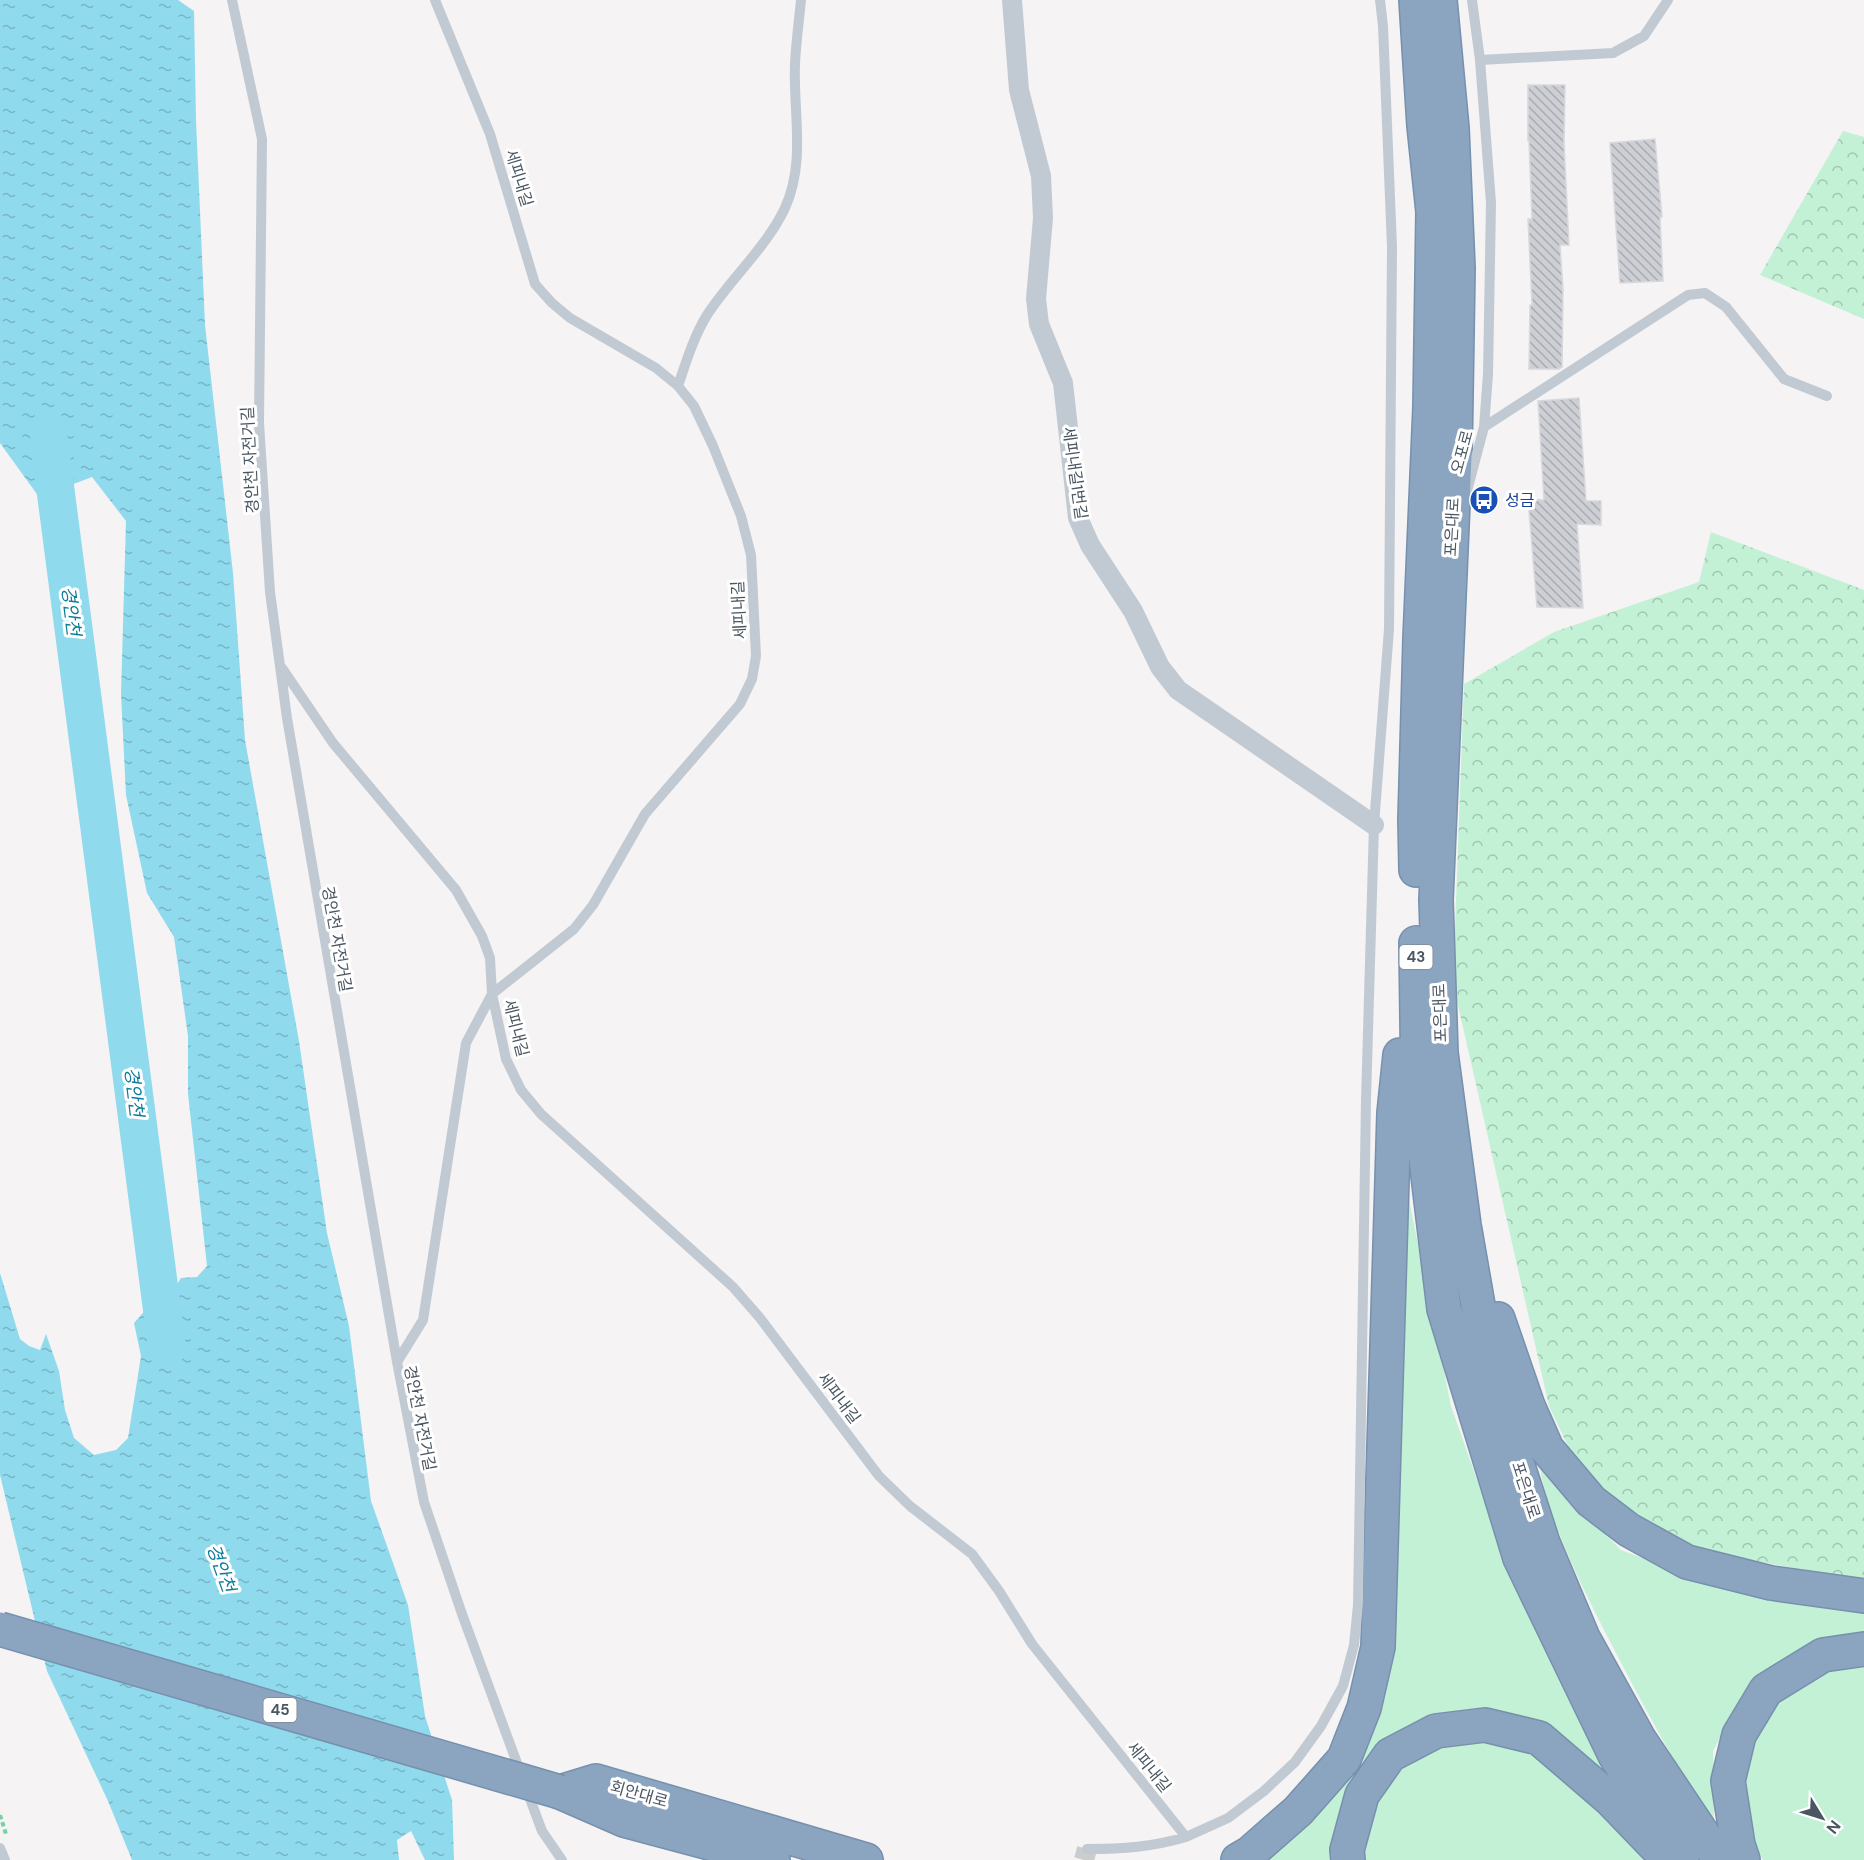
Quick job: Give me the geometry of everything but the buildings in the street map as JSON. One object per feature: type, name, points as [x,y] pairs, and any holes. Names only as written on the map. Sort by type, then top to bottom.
[{"type":"highway","name":"포은대로","points":[[1416,0],[1433,212],[1430,407],[1415,820],[1418,1092],[1444,1309],[1520,1558],[1615,1755],[1682,1860]]},
{"type":"highway","name":"포은대로","points":[[1440,0],[1452,128],[1458,268],[1455,456],[1436,900],[1441,1053],[1464,1225],[1486,1351],[1506,1429],[1543,1543],[1583,1638],[1639,1739],[1720,1860]]},
{"type":"highway","points":[[1238,1860],[1250,1853],[1298,1811],[1344,1760],[1364,1708],[1378,1647],[1394,1113],[1417,910]]},
{"type":"highway","points":[[1464,1225],[1528,1406],[1547,1449],[1591,1501],[1629,1530],[1687,1563],[1771,1584],[1864,1596]]},
{"type":"highway","name":"45","points":[[0,1629],[560,1792]]},
{"type":"highway","points":[[1743,1860],[1738,1845],[1728,1781],[1739,1735],[1766,1690],[1823,1655],[1864,1649]]},
{"type":"highway","points":[[1348,1860],[1347,1850],[1362,1795],[1390,1755],[1436,1731],[1485,1725],[1539,1738],[1610,1799],[1668,1860]]},
{"type":"highway","name":"회안대로","points":[[560,1792],[596,1781],[866,1860]]},
{"type":"highway","name":"회안대로","points":[[560,1792],[624,1820],[773,1860]]},
{"type":"street","name":"세피내길1번길","points":[[1012,0],[1019,90],[1041,176],[1043,218],[1036,299],[1040,324],[1063,383],[1078,518],[1090,545],[1133,611],[1160,667],[1178,690],[1374,825]]},
{"type":"lane","points":[[232,0],[262,139],[259,423],[270,592],[291,742],[397,1362],[424,1502],[462,1614],[542,1831],[562,1860]]},
{"type":"lane","name":"세피내길","points":[[435,0],[490,134],[535,284],[570,318],[657,368],[678,386],[694,406],[741,516],[751,555],[756,656],[752,679],[740,704],[645,814],[593,905],[574,929],[492,994],[506,1059],[521,1090],[541,1114],[733,1287],[760,1318],[879,1476],[910,1506],[972,1554],[999,1591],[1032,1644],[1186,1837]]},
{"type":"lane","points":[[678,386],[689,353],[707,316],[770,233],[784,208],[793,184],[798,148],[795,64],[801,0]]},
{"type":"lane","points":[[1087,1849],[1156,1846],[1186,1837],[1228,1818],[1264,1791],[1295,1762],[1321,1726],[1343,1686],[1354,1645],[1359,1594],[1366,1100],[1374,825],[1389,629],[1392,271],[1384,49],[1380,0]]},
{"type":"lane","name":"오포로","points":[[1450,555],[1484,427],[1488,374],[1491,203],[1480,60],[1472,0]]},
{"type":"lane","points":[[1480,60],[1613,53],[1644,36],[1668,0]]},
{"type":"lane","points":[[1484,427],[1688,295],[1705,293],[1726,307],[1785,379],[1827,396]]},
{"type":"lane","points":[[280,665],[333,743],[456,890],[482,936],[490,958],[492,994],[466,1043],[423,1320],[397,1362]]},
{"type":"lane","points":[[0,1848],[4,1860]]},
{"type":"green space","points":[[1843,131],[1864,137],[1864,319],[1760,275]]},
{"type":"green space","points":[[1711,532],[1864,590],[1864,1580],[1698,1550],[1634,1519],[1580,1472],[1549,1406],[1453,983],[1464,684],[1554,632],[1699,582]]},
{"type":"green space","points":[[1407,1190],[1451,1406],[1497,1537],[1575,1710],[1614,1775],[1612,1783],[1542,1733],[1427,1723],[1338,1860],[1256,1860],[1367,1736]]},
{"type":"green space","points":[[1540,1469],[1621,1550],[1716,1586],[1809,1604],[1864,1611],[1864,1635],[1798,1650],[1763,1674],[1735,1710],[1713,1751],[1714,1830],[1615,1652],[1584,1589],[1558,1529]]},
{"type":"green space","points":[[1864,1661],[1864,1860],[1763,1860],[1742,1822],[1743,1778],[1761,1723],[1786,1691],[1827,1669]]},
{"type":"green space","points":[[1485,1736],[1534,1745],[1581,1783],[1643,1860],[1357,1860],[1366,1810],[1406,1759],[1438,1743]]},
{"type":"water","points":[[0,0],[178,0],[194,11],[196,120],[205,325],[233,573],[245,740],[299,1041],[327,1233],[349,1326],[371,1501],[408,1605],[425,1716],[452,1800],[454,1860],[425,1860],[411,1831],[397,1840],[399,1860],[132,1860],[108,1801],[47,1671],[0,1475],[0,1273],[20,1339],[40,1350],[46,1334],[59,1371],[65,1410],[74,1438],[94,1455],[116,1450],[128,1438],[141,1356],[134,1323],[149,1306],[174,1289],[181,1278],[197,1277],[207,1266],[188,1094],[188,1036],[174,937],[147,893],[126,795],[121,694],[126,521],[92,477],[39,497],[0,443]]},
{"type":"waterway","name":"경안천","points":[[49,440],[167,1348]]},
{"type":"tunnel","points":[[1084,1860],[1087,1849]]},
{"type":"place","name":"성금","points":[[1484,500]]}]
